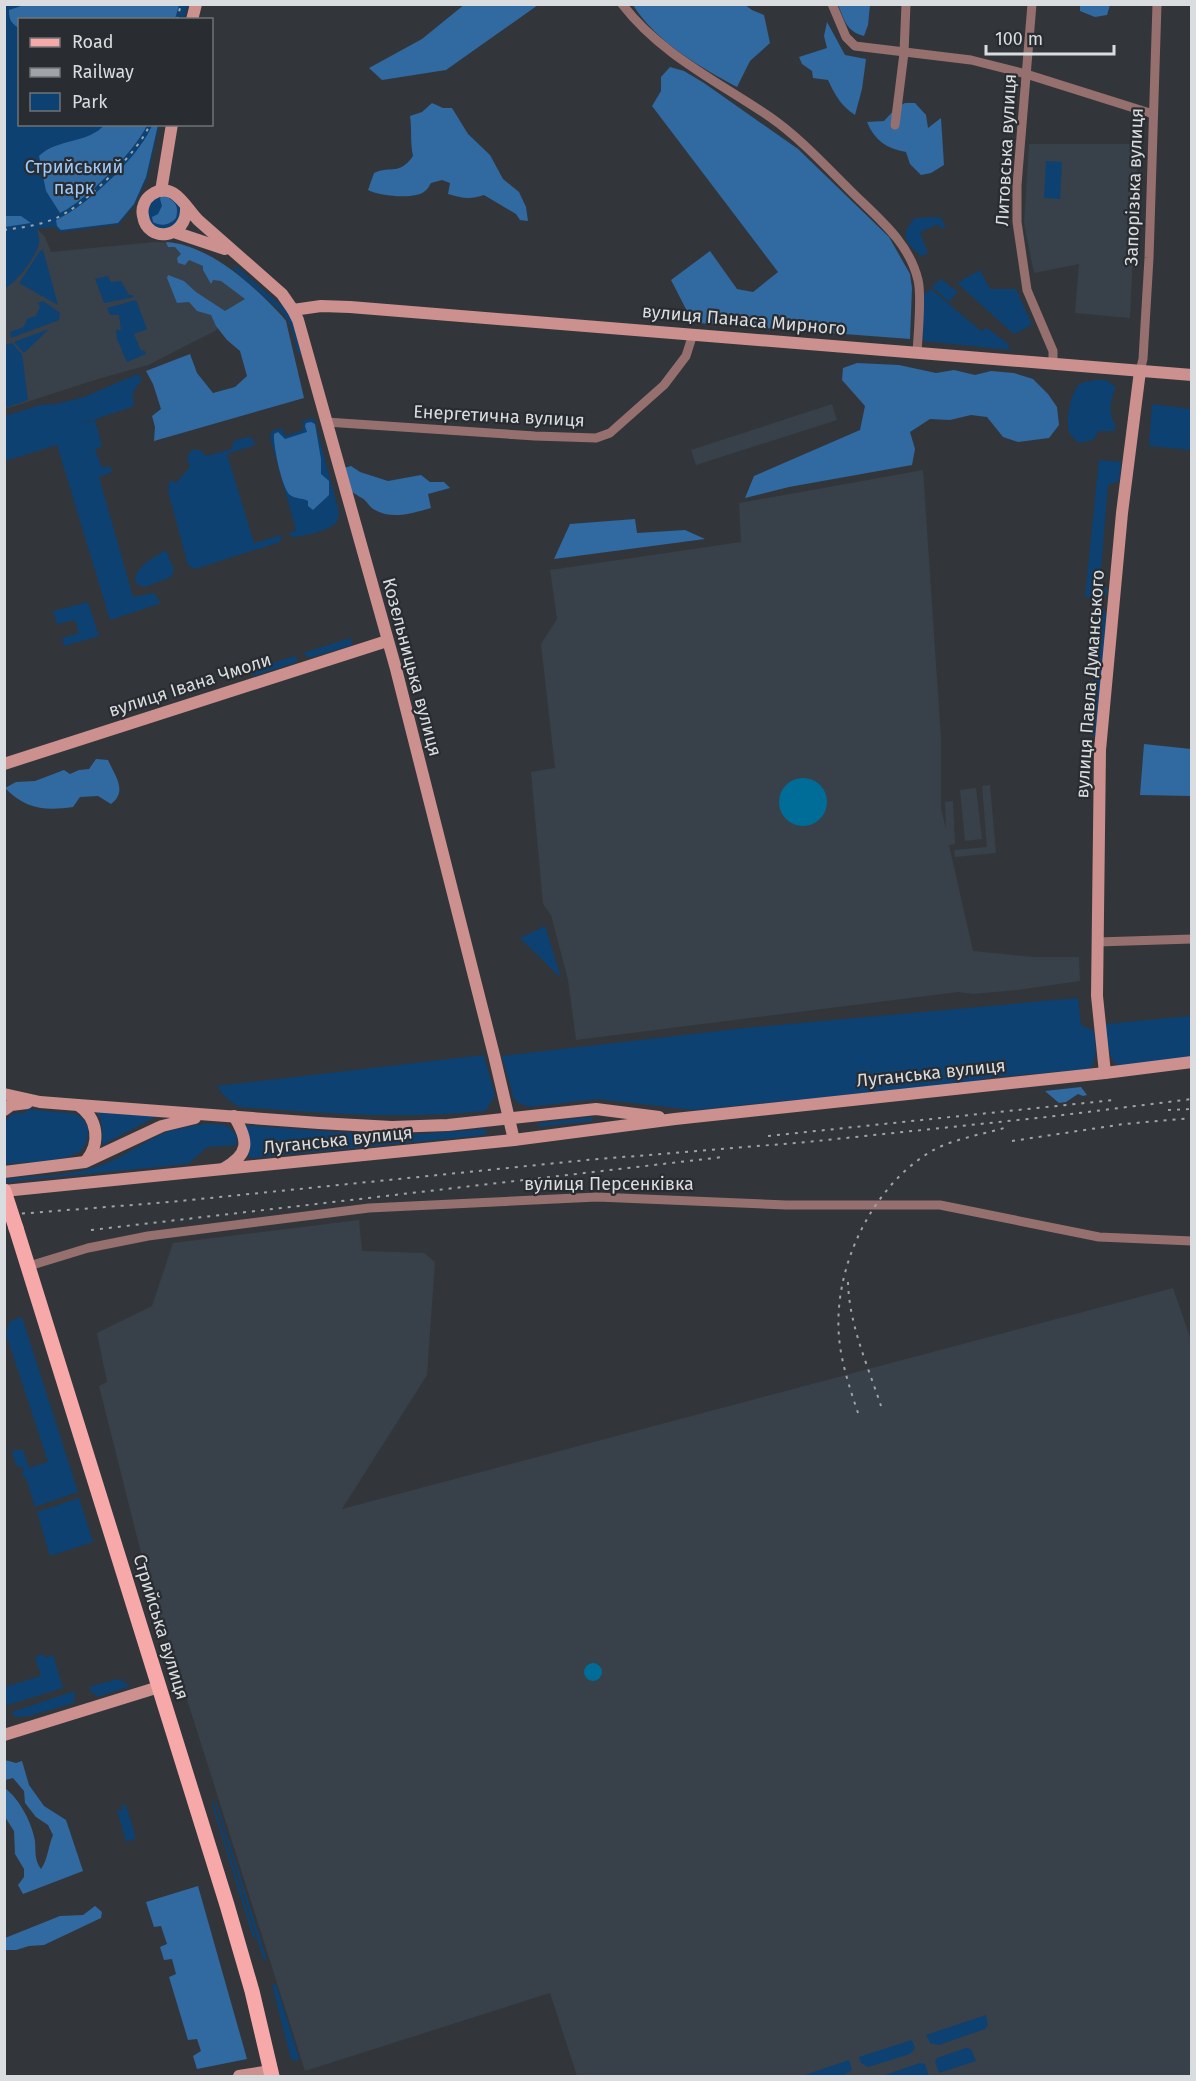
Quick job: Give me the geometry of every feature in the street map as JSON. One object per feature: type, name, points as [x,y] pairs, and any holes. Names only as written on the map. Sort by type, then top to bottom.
[{"type":"main road","points":[[161,190],[172,126]]},
{"type":"main road","points":[[161,190],[167,190],[179,196],[186,207],[184,221],[174,232],[160,234],[153,231],[146,225],[143,217],[146,200],[161,190]]},
{"type":"main road","name":"Козельницька вулиця","points":[[186,207],[231,252],[273,286],[293,309],[300,325],[387,640],[514,1140]]},
{"type":"main road","name":"Козельницька вулиця","points":[[174,232],[231,252]]},
{"type":"main road","name":"вулиця Панаса Мирного","points":[[293,309],[321,306],[350,307],[1191,375]]},
{"type":"main road","name":"вулиця Павла Думанського","points":[[1105,1073],[1097,996],[1100,750],[1122,513],[1140,371]]},
{"type":"main road","name":"вулиця Івана Чмоли","points":[[4,764],[387,640]]},
{"type":"main road","name":"Луганська вулиця","points":[[4,1191],[514,1140],[675,1119],[1191,1062]]},
{"type":"main road","name":"Луганська вулиця","points":[[4,1094],[40,1102],[78,1106],[392,1127],[448,1125],[596,1109],[675,1119]]},
{"type":"main road","name":"Луганська вулиця","points":[[4,1110],[22,1103],[40,1102]]},
{"type":"main road","points":[[78,1106],[92,1119],[96,1132],[94,1145],[85,1162]]},
{"type":"main road","name":"Луганська вулиця","points":[[4,1172],[85,1162],[162,1126],[210,1116]]},
{"type":"main road","points":[[219,1170],[236,1161],[245,1147],[244,1136],[234,1116]]},
{"type":"main road","name":"Стрийська вулиця","points":[[4,1191],[245,1964],[271,2074]]},
{"type":"main road","points":[[4,1735],[159,1687]]},
{"type":"main road","points":[[239,2076],[271,2074]]},
{"type":"street","points":[[622,4],[633,19],[662,45],[701,74],[771,118],[795,138],[896,234],[919,281],[917,352]]},
{"type":"street","points":[[832,4],[850,43],[855,46],[971,60],[1026,74],[1153,114]]},
{"type":"street","points":[[895,125],[904,52],[906,4]]},
{"type":"street","name":"Литовська вулиця","points":[[1032,4],[1017,185],[1017,222],[1027,290],[1053,351],[1053,364]]},
{"type":"street","name":"Запорізька вулиця","points":[[1140,371],[1143,359],[1149,258],[1157,4]]},
{"type":"street","name":"Енергетична вулиця","points":[[326,422],[596,438],[610,433],[664,385],[686,356],[693,334]]},
{"type":"street","points":[[1097,942],[1191,939]]},
{"type":"street","name":"вулиця Персенківка","points":[[29,1266],[88,1248],[148,1236],[369,1208],[597,1197],[786,1205],[940,1205],[1100,1237],[1191,1241]]},
{"type":"shaded area","points":[[1029,144],[1138,144],[1130,318],[1075,313],[1079,264],[1034,273],[1024,223]]},
{"type":"shaded area","points":[[36,228],[45,237],[51,252],[155,242],[182,244],[264,298],[213,332],[148,365],[5,409],[4,233]]},
{"type":"shaded area","points":[[832,404],[837,420],[696,465],[691,450]]},
{"type":"shaded area","points":[[923,470],[941,739],[941,808],[946,829],[945,802],[953,801],[955,844],[949,845],[973,951],[1033,957],[1079,957],[1080,981],[973,994],[959,992],[576,1040],[568,980],[551,915],[543,904],[531,772],[555,768],[541,644],[557,619],[550,570],[741,542],[739,503]]},
{"type":"shaded area","points":[[798,778],[808,778],[823,788],[827,802],[826,811],[817,822],[808,826],[798,826],[783,816],[779,807],[779,797],[789,782]]},
{"type":"shaded area","points":[[990,785],[996,853],[955,857],[954,850],[987,847],[982,786]]},
{"type":"shaded area","points":[[976,788],[982,839],[965,841],[960,790]]},
{"type":"shaded area","points":[[359,1220],[362,1251],[424,1253],[435,1262],[427,1375],[342,1509],[1173,1288],[1192,1343],[1191,2076],[577,2076],[550,1993],[305,2071],[143,1561],[99,1386],[107,1382],[97,1333],[152,1306],[173,1243]]},
{"type":"shaded area","points":[[593,1663],[599,1666],[602,1672],[599,1678],[593,1681],[587,1678],[584,1672],[587,1666]]},
{"type":"green space","points":[[24,4],[179,5],[175,18],[18,18],[18,27],[11,21],[9,10]]},
{"type":"green space","points":[[465,4],[538,5],[446,70],[382,80],[369,68],[422,39]]},
{"type":"green space","points":[[1080,4],[1110,5],[1107,15],[1095,17],[1080,11]]},
{"type":"green space","name":"Стрийський парк","points":[[5,5],[188,5],[184,18],[18,18],[18,126],[159,126],[147,178],[135,204],[119,224],[60,232],[55,227],[37,229],[39,241],[35,255],[20,275],[5,288]]},
{"type":"green space","points":[[633,5],[745,5],[764,15],[770,43],[750,61],[737,87],[708,71],[666,42]]},
{"type":"green space","points":[[838,5],[870,5],[868,25],[864,36],[850,28]]},
{"type":"green space","points":[[827,22],[845,55],[866,59],[862,89],[855,115],[839,100],[828,80],[813,78],[812,71],[802,64],[799,57],[827,48],[824,36]]},
{"type":"green space","points":[[670,67],[684,71],[704,83],[798,149],[889,237],[910,274],[912,288],[910,339],[698,323],[688,313],[671,280],[710,251],[737,289],[753,292],[778,272],[652,106],[661,91],[661,77]]},
{"type":"green space","points":[[432,103],[443,108],[452,108],[468,134],[490,155],[503,179],[519,192],[526,207],[528,221],[520,220],[516,214],[484,195],[466,198],[448,194],[450,183],[442,180],[431,183],[425,191],[414,195],[388,195],[368,190],[374,173],[399,168],[413,156],[410,116],[422,112]]},
{"type":"green space","points":[[905,103],[915,103],[926,115],[928,128],[941,118],[944,165],[931,173],[921,175],[910,164],[906,152],[882,143],[873,134],[867,122],[884,121],[896,108]]},
{"type":"green space","points":[[103,126],[146,126],[132,148],[109,174],[83,198],[60,213],[46,191],[39,156],[55,146],[82,138]]},
{"type":"green space","points":[[152,126],[158,126],[146,177],[134,204],[118,223],[61,230],[56,220],[97,192],[125,165]]},
{"type":"green space","points":[[1046,161],[1062,162],[1060,199],[1044,198]]},
{"type":"green space","points":[[162,194],[172,201],[177,209],[176,218],[162,225],[153,222],[152,217],[158,214],[162,206],[160,199]]},
{"type":"green space","points":[[164,195],[176,200],[181,212],[176,224],[164,229],[152,224],[147,212],[152,200]]},
{"type":"green space","points":[[4,216],[21,216],[31,223],[5,227]]},
{"type":"green space","points":[[940,217],[946,227],[941,229],[939,224],[920,232],[928,254],[921,256],[908,243],[907,230],[915,218]]},
{"type":"green space","points":[[166,242],[199,250],[230,269],[282,316],[286,321],[304,398],[154,441],[155,427],[152,416],[161,409],[146,371],[190,354],[197,373],[213,393],[235,387],[247,376],[240,351],[227,340],[211,315],[197,311],[189,302],[177,303],[167,278],[168,275],[184,281],[225,311],[245,299],[221,281],[213,280],[211,284],[203,266],[189,260],[185,265],[178,263],[177,258],[181,254],[175,247],[168,247]]},
{"type":"green space","points":[[43,250],[58,305],[19,283],[40,251]]},
{"type":"green space","points":[[236,266],[285,309],[292,321],[301,354],[298,354],[291,327],[284,314],[233,269]]},
{"type":"green space","points":[[980,270],[990,289],[1016,289],[1032,325],[1014,334],[957,283]]},
{"type":"green space","points":[[108,276],[111,282],[121,281],[129,295],[134,297],[104,303],[95,279]]},
{"type":"green space","points":[[941,279],[958,292],[949,302],[932,287]]},
{"type":"green space","points":[[931,289],[981,331],[987,328],[1007,343],[1011,350],[923,341],[923,295]]},
{"type":"green space","points":[[136,300],[147,329],[134,334],[141,351],[144,350],[146,354],[127,362],[117,339],[116,330],[121,330],[119,315],[110,315],[107,308]]},
{"type":"green space","points":[[43,301],[60,313],[59,320],[11,338],[10,332],[24,327],[27,319],[36,316],[40,307],[38,303]]},
{"type":"green space","points":[[49,329],[24,353],[14,342]]},
{"type":"green space","points":[[12,343],[22,354],[28,400],[5,408],[5,345]]},
{"type":"green space","points":[[857,363],[899,365],[936,373],[954,370],[975,375],[991,371],[1014,373],[1033,379],[1048,394],[1057,407],[1059,425],[1049,438],[1018,442],[1003,437],[987,417],[971,415],[950,420],[930,419],[910,432],[915,449],[912,465],[789,487],[745,498],[754,476],[860,430],[865,406],[842,380],[843,368]]},
{"type":"green space","points":[[138,374],[142,379],[133,392],[132,407],[74,426],[95,420],[102,446],[95,449],[102,468],[110,466],[112,472],[99,477],[133,597],[154,593],[161,603],[110,620],[57,445],[5,461],[5,416],[40,405],[56,404],[84,397]]},
{"type":"green space","points":[[1106,380],[1116,387],[1111,407],[1116,427],[1114,431],[1099,431],[1093,440],[1079,443],[1069,432],[1070,406],[1077,387],[1081,383]]},
{"type":"green space","points":[[1152,404],[1191,409],[1191,450],[1149,446]]},
{"type":"green space","points":[[314,418],[339,512],[337,520],[330,527],[292,537],[289,533],[296,530],[270,437],[272,431],[282,428],[285,436],[304,430],[302,421]]},
{"type":"green space","points":[[306,423],[315,424],[321,474],[329,481],[329,495],[313,510],[308,506],[308,501],[292,496],[287,491],[274,440],[274,434],[278,432],[285,439],[307,432]]},
{"type":"green space","points":[[248,437],[253,439],[255,445],[227,454],[254,543],[282,535],[280,542],[195,569],[188,565],[168,491],[170,480],[176,483],[190,467],[187,457],[192,450],[200,450],[206,456],[232,449],[234,441]]},
{"type":"green space","points":[[1099,460],[1121,462],[1119,481],[1108,485],[1100,582],[1108,591],[1100,598],[1085,597]]},
{"type":"green space","points":[[351,466],[360,472],[388,481],[421,475],[430,482],[444,482],[450,488],[428,494],[431,508],[403,515],[388,515],[373,509],[347,486],[344,468]]},
{"type":"green space","points":[[635,519],[637,533],[685,530],[705,539],[554,559],[570,524]]},
{"type":"green space","points":[[166,550],[174,570],[171,577],[145,587],[136,584],[135,578],[141,568]]},
{"type":"green space","points":[[88,602],[99,636],[64,646],[62,638],[79,633],[75,620],[57,624],[53,611]]},
{"type":"green space","points":[[1097,603],[1106,613],[1098,735],[1091,736]]},
{"type":"green space","points":[[351,638],[352,645],[309,658],[303,653]]},
{"type":"green space","points":[[295,656],[297,662],[253,676],[251,670]]},
{"type":"green space","points":[[1144,744],[1191,749],[1191,796],[1140,795]]},
{"type":"green space","points":[[96,759],[108,760],[117,778],[119,794],[111,804],[98,796],[80,797],[73,807],[53,809],[36,807],[20,800],[5,788],[16,782],[35,781],[64,770],[70,774],[89,769]]},
{"type":"green space","points":[[545,926],[561,978],[520,938]]},
{"type":"green space","points":[[1078,998],[1081,1025],[1094,1031],[1095,1056],[1090,1069],[986,1078],[975,1082],[694,1110],[598,1099],[529,1107],[514,1099],[502,1056],[745,1028]]},
{"type":"green space","points":[[1191,1016],[1191,1057],[1120,1067],[1112,1058],[1108,1047],[1106,1024]]},
{"type":"green space","points":[[484,1055],[495,1096],[485,1111],[393,1115],[240,1107],[227,1098],[217,1086]]},
{"type":"green space","points":[[1081,1087],[1087,1095],[1078,1094],[1066,1102],[1059,1103],[1045,1091]]},
{"type":"green space","points":[[26,1109],[76,1114],[87,1127],[88,1133],[84,1147],[74,1155],[65,1157],[5,1164],[7,1119],[13,1114],[26,1113]]},
{"type":"green space","points":[[96,1110],[159,1115],[102,1145],[102,1127]]},
{"type":"green space","points":[[592,1117],[593,1121],[538,1127],[539,1123]]},
{"type":"green space","points":[[203,1124],[227,1126],[237,1137],[236,1145],[207,1147],[188,1164],[5,1182],[5,1179],[55,1175],[93,1168],[112,1161],[167,1132]]},
{"type":"green space","points":[[242,1125],[351,1133],[421,1134],[485,1129],[487,1132],[485,1135],[251,1158],[246,1152]]},
{"type":"green space","points":[[22,1317],[78,1492],[35,1507],[26,1478],[22,1477],[24,1469],[16,1465],[12,1452],[23,1450],[29,1468],[48,1462],[6,1334],[10,1321]]},
{"type":"green space","points":[[79,1498],[93,1542],[50,1556],[37,1512]]},
{"type":"green space","points":[[44,1654],[45,1658],[53,1655],[63,1688],[5,1706],[5,1687],[41,1676],[35,1657]]},
{"type":"green space","points":[[118,1679],[131,1686],[100,1696],[96,1696],[88,1687]]},
{"type":"green space","points":[[75,1691],[74,1703],[29,1716],[16,1717],[11,1712]]},
{"type":"green space","points":[[5,1760],[16,1763],[22,1761],[29,1785],[44,1806],[66,1820],[83,1871],[23,1894],[18,1885],[24,1877],[24,1869],[15,1854],[14,1831],[5,1817],[5,1788],[15,1798],[28,1819],[35,1841],[36,1859],[41,1869],[53,1835],[48,1825],[36,1817],[25,1803],[24,1791],[13,1778],[5,1780]]},
{"type":"green space","points":[[215,1801],[267,1960],[264,1961]]},
{"type":"green space","points":[[213,1802],[256,1939],[253,1937],[212,1805]]},
{"type":"green space","points":[[121,1804],[126,1806],[136,1838],[126,1842],[117,1810],[123,1810]]},
{"type":"green space","points":[[198,1886],[247,2059],[197,2069],[193,2056],[201,2051],[197,2039],[188,2040],[169,1977],[176,1974],[172,1959],[164,1960],[160,1947],[167,1944],[161,1926],[154,1927],[146,1902]]},
{"type":"green space","points":[[95,1906],[102,1912],[101,1918],[44,1945],[5,1950],[5,1938],[60,1916],[83,1915]]},
{"type":"green space","points":[[276,1984],[298,2061],[291,2059],[272,1985]]},
{"type":"green space","points":[[986,2015],[988,2025],[985,2029],[939,2045],[930,2043],[926,2035]]},
{"type":"green space","points":[[912,2040],[915,2048],[910,2054],[868,2067],[861,2063],[859,2057]]},
{"type":"green space","points":[[966,2048],[971,2049],[976,2061],[939,2073],[935,2062],[937,2058]]},
{"type":"green space","points":[[849,2060],[852,2070],[842,2075],[802,2076]]},
{"type":"green space","points":[[920,2063],[925,2064],[929,2076],[882,2076]]},
{"type":"railway","points":[[178,18],[181,4]]},
{"type":"railway","points":[[4,230],[45,222],[77,205],[126,160],[149,126]]},
{"type":"railway","points":[[4,1215],[170,1202],[587,1160],[807,1142],[1192,1099]]},
{"type":"railway","points":[[768,1136],[1114,1100]]},
{"type":"railway","points":[[1168,1110],[1192,1109]]},
{"type":"railway","points":[[1012,1141],[1124,1124],[1192,1118]]},
{"type":"railway","points":[[858,1413],[842,1356],[839,1311],[842,1284],[860,1232],[890,1186],[909,1167],[939,1148],[1004,1128]]},
{"type":"railway","points":[[91,1230],[723,1157]]},
{"type":"railway","points":[[848,1282],[855,1330],[881,1406]]}]
